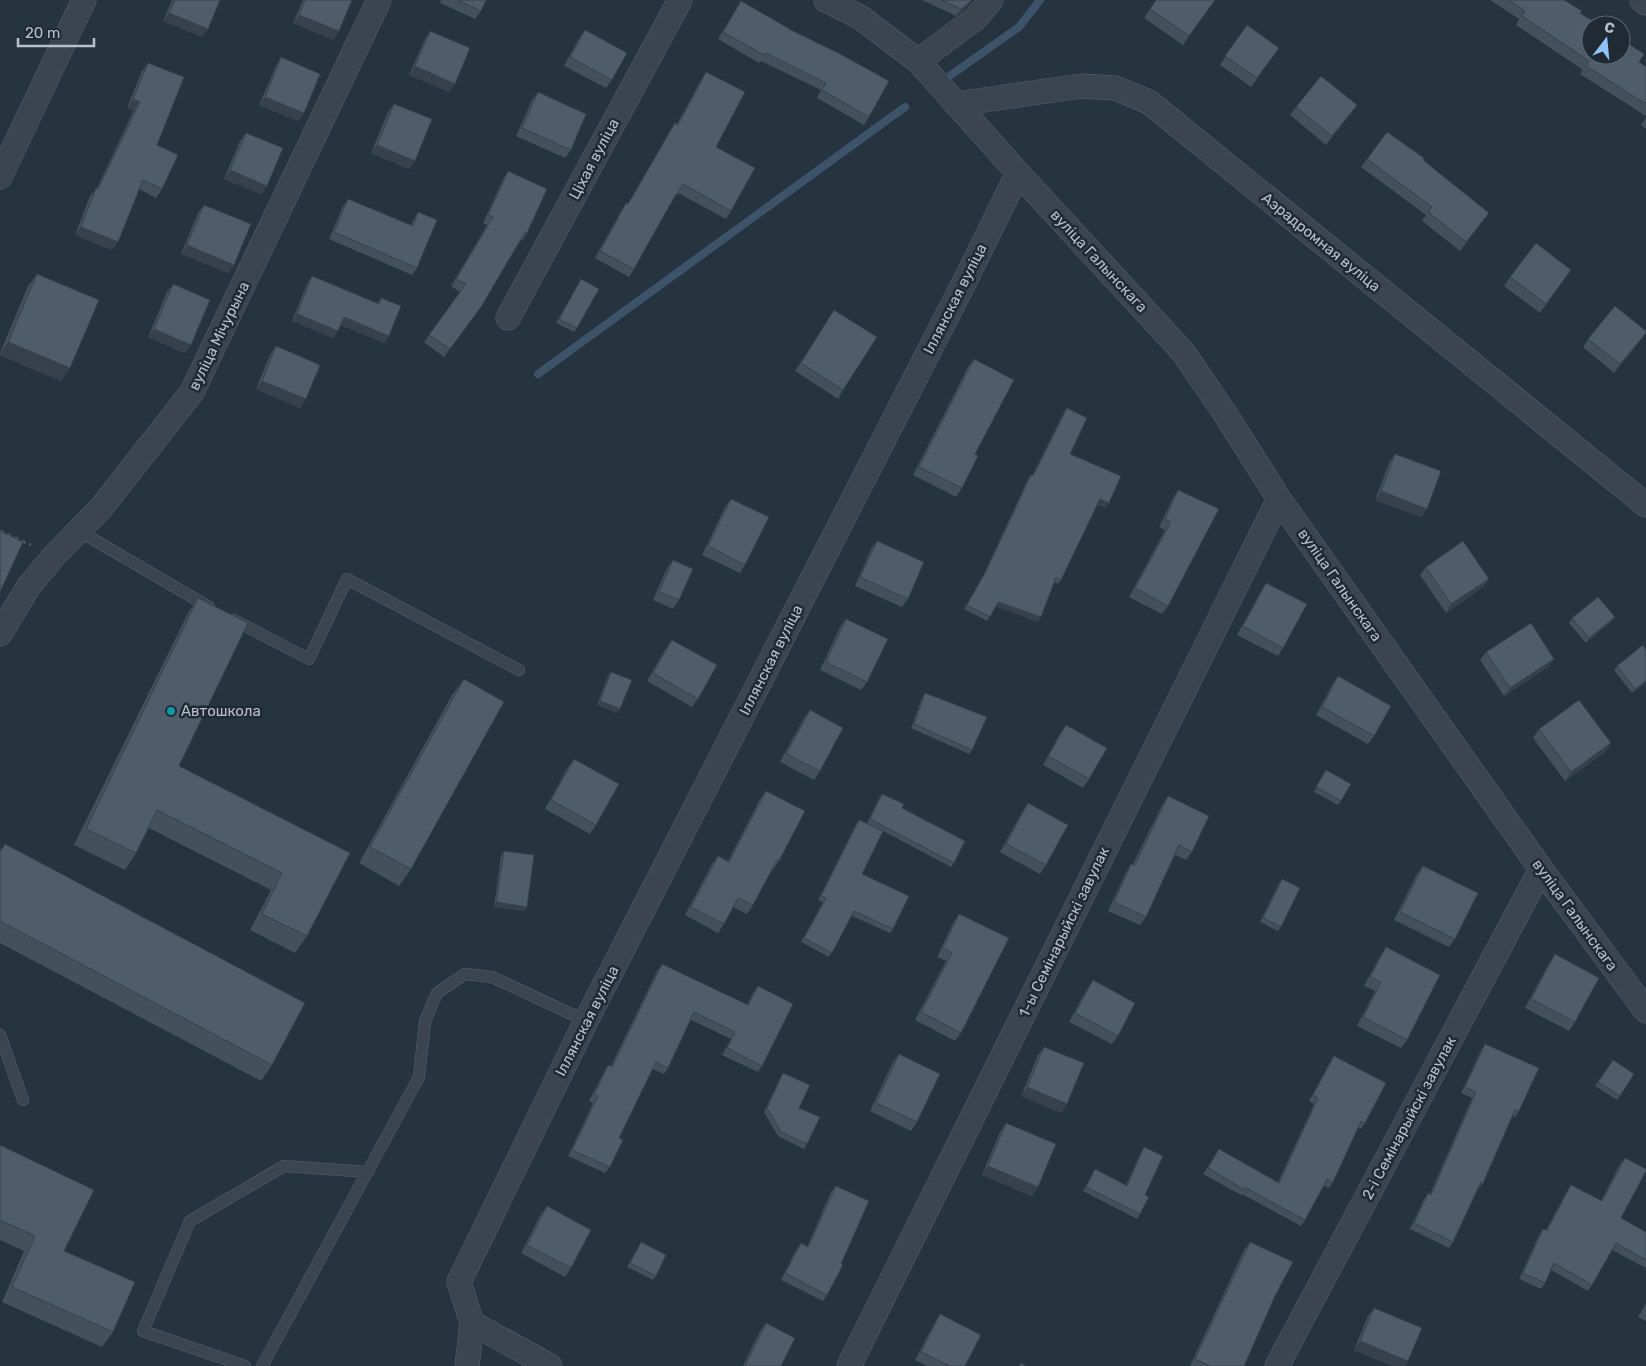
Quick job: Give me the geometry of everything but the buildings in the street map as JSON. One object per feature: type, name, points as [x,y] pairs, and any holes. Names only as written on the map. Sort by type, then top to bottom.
[{"type":"street","points":[[0,177],[84,0]]},
{"type":"street","name":"вуліца Мічурына","points":[[0,634],[29,586],[54,556],[102,508],[192,392],[379,0]]},
{"type":"street","name":"Ціхая вуліца","points":[[508,318],[680,0]]},
{"type":"street","points":[[826,0],[860,17],[918,62],[1018,173]]},
{"type":"street","points":[[918,62],[976,18],[991,0]]},
{"type":"street","points":[[1642,0],[1646,3]]},
{"type":"street","name":"Аэрадромная вуліца","points":[[956,104],[1081,86],[1115,88],[1149,102],[1646,505]]},
{"type":"street","name":"вуліца Галынскага","points":[[1018,173],[1183,352],[1224,412],[1278,499],[1540,869],[1646,1011]]},
{"type":"street","name":"Іллянская вуліца","points":[[472,1323],[459,1282],[586,1022],[964,284],[1018,173]]},
{"type":"street","name":"1-ы Семінарыйскі завулак","points":[[849,1366],[1278,499]]},
{"type":"street","name":"2-і Семінарыйскі завулак","points":[[1277,1366],[1540,869]]},
{"type":"street","points":[[467,1366],[472,1323],[550,1366]]},
{"type":"lane","points":[[79,531],[195,600],[309,659],[347,579],[520,670]]},
{"type":"lane","points":[[262,1366],[419,1077],[425,1021],[437,993],[465,974],[492,977],[586,1022]]},
{"type":"lane","points":[[0,1035],[23,1100]]},
{"type":"lane","points":[[245,1366],[143,1331],[190,1221],[284,1166],[368,1172]]},
{"type":"path","points":[[0,531],[54,556]]},
{"type":"waterway","points":[[951,75],[1019,27],[1040,0]]},
{"type":"waterway","points":[[538,374],[905,107]]},
{"type":"place","name":"Автошкола","points":[[171,711]]}]
